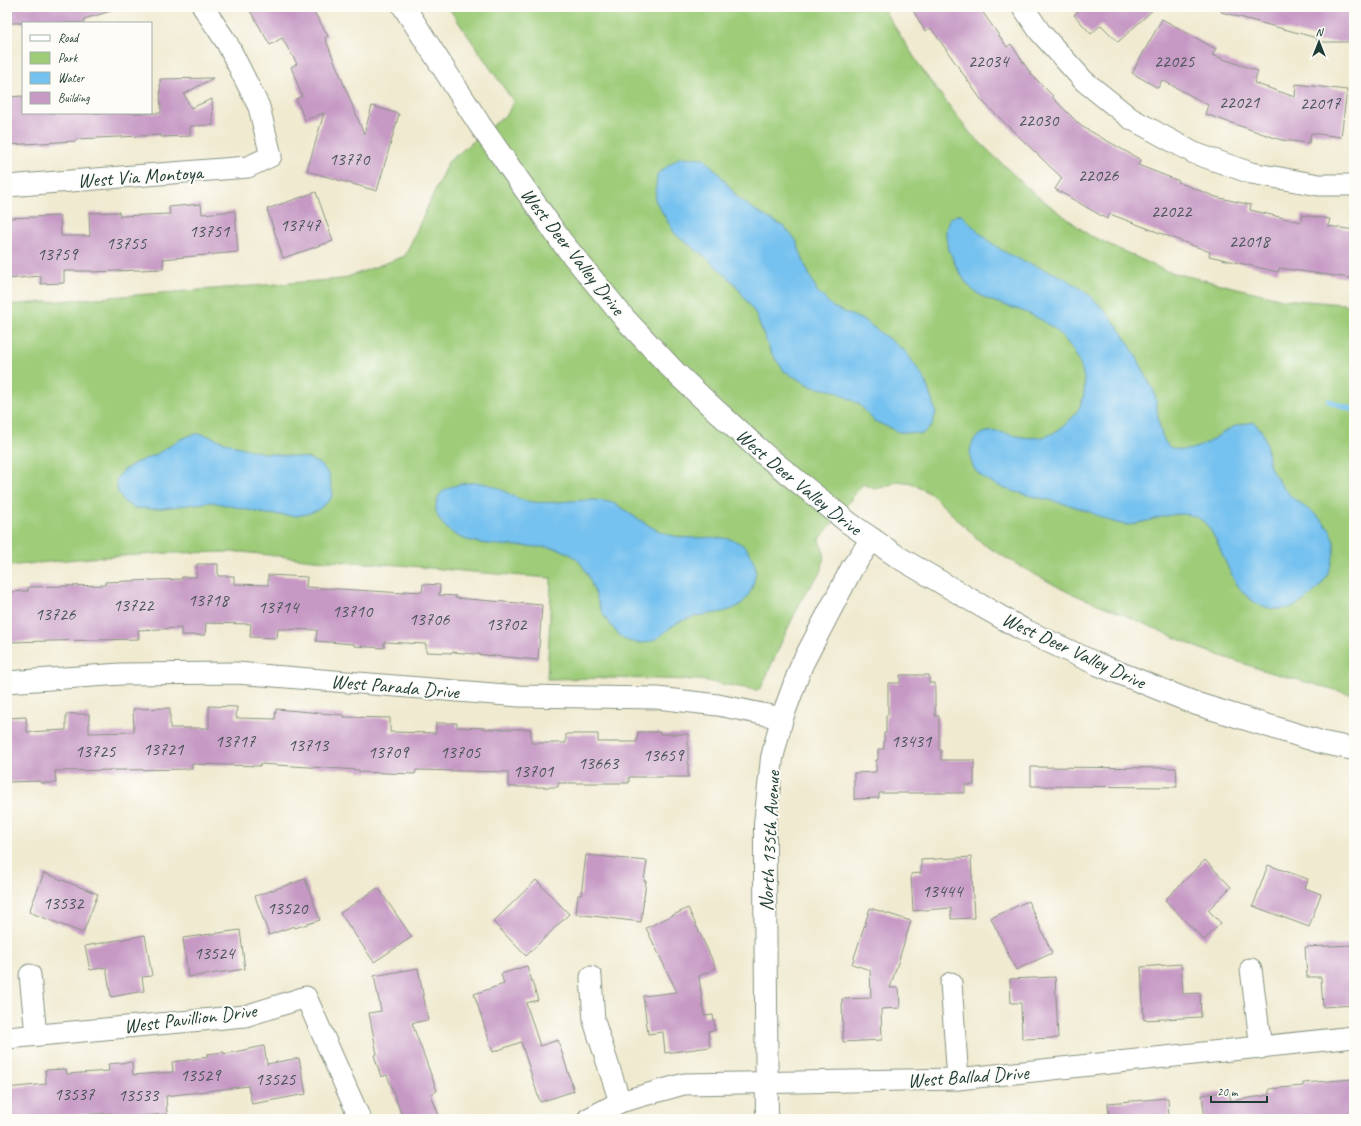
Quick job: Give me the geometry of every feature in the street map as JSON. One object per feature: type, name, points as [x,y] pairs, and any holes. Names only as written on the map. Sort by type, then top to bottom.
[{"type":"street","name":"West Via Montoya","points":[[7,186],[248,167],[271,156],[259,107],[227,43],[203,7]]},
{"type":"street","name":"West Deer Valley Drive","points":[[404,7],[480,125],[561,240],[600,290],[646,342],[711,406],[764,454],[849,523],[898,557],[1022,629],[1097,664],[1196,704],[1310,738],[1354,749]]},
{"type":"street","points":[[1023,7],[1040,32],[1084,81],[1130,118],[1194,152],[1250,173],[1319,185],[1354,185]]},
{"type":"street","name":"North 135th Avenue","points":[[767,1119],[765,824],[772,758],[782,718],[802,664],[852,568],[872,539]]},
{"type":"street","name":"West Parada Drive","points":[[7,682],[121,674],[238,673],[519,696],[657,698],[718,705],[782,718]]},
{"type":"street","points":[[1250,969],[1261,1048]]},
{"type":"street","points":[[30,975],[36,1035]]},
{"type":"street","points":[[591,977],[594,1021],[620,1102]]},
{"type":"street","points":[[951,983],[958,1080]]},
{"type":"street","name":"West Pavillion Drive","points":[[7,1038],[245,1016],[306,997],[360,1119]]},
{"type":"street","name":"West Ballad Drive","points":[[588,1119],[620,1102],[684,1084],[958,1080],[1354,1037]]},
{"type":"green space","points":[[448,7],[882,7],[925,74],[970,133],[1032,192],[1089,235],[1166,271],[1283,299],[1354,305],[1354,695],[1265,671],[1201,649],[1068,592],[1023,568],[983,544],[931,494],[911,483],[899,481],[874,489],[863,484],[819,540],[824,553],[822,570],[804,595],[761,688],[756,690],[700,680],[611,678],[547,679],[551,578],[400,565],[314,560],[242,552],[168,553],[89,558],[7,566],[7,305],[342,279],[405,256],[448,162],[508,113],[513,101]]},
{"type":"water","points":[[680,157],[704,158],[721,176],[739,199],[784,227],[796,240],[817,291],[833,307],[865,321],[906,352],[925,380],[936,412],[932,426],[922,434],[899,432],[874,421],[859,404],[835,391],[813,387],[785,372],[771,353],[755,313],[735,284],[708,259],[675,234],[655,200],[657,174]]},
{"type":"water","points":[[960,214],[981,234],[1003,251],[1066,279],[1083,290],[1099,304],[1113,320],[1127,341],[1139,361],[1153,390],[1161,432],[1167,445],[1181,450],[1199,447],[1238,425],[1253,422],[1262,431],[1266,441],[1270,467],[1279,483],[1292,497],[1324,523],[1330,530],[1333,539],[1334,549],[1328,572],[1321,585],[1310,596],[1295,606],[1285,609],[1266,607],[1255,602],[1238,586],[1209,528],[1201,520],[1191,515],[1177,514],[1132,525],[1122,524],[1079,508],[1003,488],[981,476],[976,471],[970,452],[971,445],[975,439],[987,432],[1002,432],[1020,437],[1033,438],[1043,437],[1053,433],[1066,424],[1077,411],[1082,400],[1084,378],[1076,355],[1053,327],[1027,313],[979,295],[966,283],[954,263],[946,239],[946,230],[950,218]]},
{"type":"water","points":[[194,434],[203,434],[236,446],[263,453],[308,458],[321,465],[329,474],[333,494],[330,500],[318,510],[297,516],[266,514],[212,502],[155,509],[134,508],[123,501],[118,492],[116,483],[117,478],[123,471],[135,463],[155,455],[181,439]]},
{"type":"water","points":[[466,483],[478,483],[494,486],[521,500],[526,501],[545,503],[595,500],[608,502],[619,506],[652,527],[668,535],[685,538],[731,539],[740,543],[748,551],[754,562],[756,571],[753,585],[748,596],[741,604],[733,609],[684,620],[671,627],[655,640],[641,643],[629,641],[624,639],[606,619],[586,572],[577,560],[567,553],[559,549],[495,545],[473,542],[456,535],[446,528],[436,513],[437,499],[447,488]]},
{"type":"building","points":[[7,7],[110,7],[111,11],[84,19],[84,22],[7,23]]},
{"type":"building","points":[[248,7],[311,7],[328,36],[325,38],[364,134],[372,106],[399,114],[377,191],[307,171],[324,113],[305,120],[296,99],[302,96],[291,67],[297,64],[282,38],[270,45]]},
{"type":"building","points":[[911,7],[979,7],[1007,47],[1011,44],[1031,74],[1081,126],[1141,160],[1138,165],[1216,197],[1251,205],[1250,210],[1301,222],[1302,215],[1330,219],[1328,226],[1354,230],[1354,251],[1350,278],[1279,268],[1278,272],[1209,256],[1210,252],[1110,214],[1107,219],[1055,189],[1062,178],[982,101],[931,28],[925,31]]},
{"type":"building","points":[[1083,7],[1156,7],[1118,42],[1101,25],[1091,34],[1074,15]]},
{"type":"building","points":[[1222,7],[1354,7],[1354,42],[1317,42],[1317,38],[1221,12]]},
{"type":"building","points":[[1162,19],[1216,49],[1212,55],[1258,71],[1254,83],[1295,97],[1296,84],[1347,90],[1341,137],[1311,133],[1309,143],[1281,140],[1205,114],[1208,105],[1162,80],[1158,88],[1132,73]]},
{"type":"building","points":[[213,78],[184,94],[191,108],[212,99],[213,125],[190,126],[190,136],[161,137],[161,135],[76,139],[76,141],[7,145],[7,97],[22,96],[22,114],[161,113],[160,79]]},
{"type":"building","points":[[316,192],[333,241],[283,258],[267,209]]},
{"type":"building","points":[[201,204],[202,214],[235,211],[238,252],[163,259],[163,269],[92,272],[64,271],[64,283],[41,284],[41,276],[7,279],[7,218],[60,216],[61,236],[90,236],[89,213],[119,212],[120,216],[170,214],[169,207]]},
{"type":"building","points":[[197,564],[218,564],[218,576],[234,576],[234,584],[268,585],[268,575],[307,577],[306,587],[404,593],[404,591],[422,592],[423,584],[440,585],[439,595],[456,596],[455,598],[542,605],[538,660],[453,652],[426,652],[426,644],[384,642],[384,648],[316,641],[317,630],[278,629],[277,638],[250,637],[251,624],[206,623],[205,635],[181,635],[181,628],[138,630],[139,639],[7,642],[7,592],[28,591],[28,587],[105,585],[105,582],[182,579],[182,577],[196,577]]},
{"type":"building","points":[[900,675],[929,675],[929,683],[935,683],[935,716],[939,716],[939,750],[941,750],[941,760],[974,760],[974,785],[965,785],[965,793],[879,793],[879,798],[854,799],[854,773],[876,772],[878,749],[884,749],[886,715],[888,715],[888,683],[900,683]]},
{"type":"building","points":[[209,706],[237,707],[236,718],[275,719],[276,709],[344,715],[344,717],[390,718],[390,732],[436,733],[436,723],[457,723],[457,727],[485,729],[531,729],[531,743],[566,743],[566,734],[598,734],[598,742],[637,742],[638,732],[688,734],[688,777],[629,777],[629,783],[558,783],[558,787],[508,787],[508,772],[416,770],[415,774],[359,772],[359,770],[260,764],[260,766],[192,764],[192,769],[55,771],[56,783],[41,783],[41,781],[7,782],[7,718],[26,717],[27,732],[66,730],[66,714],[89,714],[89,733],[134,732],[133,709],[170,708],[170,728],[209,728]]},
{"type":"building","points":[[1031,767],[1176,768],[1177,787],[1031,786]]},
{"type":"building","points":[[586,855],[647,861],[641,922],[576,914],[578,895],[581,895]]},
{"type":"building","points":[[971,857],[974,918],[951,919],[951,908],[913,911],[911,874],[921,873],[921,860]]},
{"type":"building","points":[[1205,860],[1231,887],[1208,910],[1221,923],[1204,940],[1165,900]]},
{"type":"building","points":[[1268,865],[1308,879],[1305,888],[1321,894],[1309,927],[1253,906]]},
{"type":"building","points":[[44,873],[98,894],[83,933],[29,912]]},
{"type":"building","points":[[305,879],[320,920],[295,928],[294,926],[269,935],[255,896]]},
{"type":"building","points":[[536,880],[569,914],[526,956],[493,922]]},
{"type":"building","points":[[378,888],[412,937],[374,962],[340,913]]},
{"type":"building","points":[[1028,901],[1052,953],[1016,970],[991,918]]},
{"type":"building","points":[[688,908],[716,968],[699,976],[704,1016],[713,1015],[715,1030],[708,1031],[710,1047],[665,1053],[663,1032],[648,1034],[643,996],[677,992],[646,928]]},
{"type":"building","points":[[870,908],[911,921],[890,988],[899,988],[900,1008],[881,1009],[882,1040],[843,1042],[842,999],[871,998],[870,970],[852,964]]},
{"type":"building","points":[[240,930],[245,969],[188,977],[183,938]]},
{"type":"building","points":[[145,935],[152,976],[142,977],[144,991],[111,997],[106,967],[90,970],[85,946]]},
{"type":"building","points":[[1354,945],[1354,1005],[1323,1007],[1321,977],[1307,977],[1305,947]]},
{"type":"building","points":[[1181,964],[1183,994],[1200,993],[1201,1017],[1144,1020],[1141,967]]},
{"type":"building","points":[[527,966],[538,1000],[526,1003],[540,1046],[558,1040],[574,1091],[540,1102],[521,1042],[493,1052],[474,994],[504,984],[501,974]]},
{"type":"building","points":[[418,968],[428,1020],[412,1023],[437,1091],[431,1094],[440,1119],[403,1119],[387,1075],[381,1077],[374,1055],[377,1054],[369,1013],[381,1011],[374,976]]},
{"type":"building","points":[[1055,977],[1058,1038],[1022,1039],[1021,1003],[1011,1003],[1010,979]]},
{"type":"building","points":[[264,1046],[267,1064],[299,1058],[306,1094],[252,1104],[248,1086],[166,1096],[167,1114],[113,1118],[112,1113],[37,1117],[37,1119],[7,1119],[7,1088],[46,1084],[45,1070],[66,1069],[67,1074],[109,1071],[108,1064],[132,1062],[133,1075],[173,1072],[172,1062],[208,1057],[207,1054],[224,1052],[224,1054]]},
{"type":"building","points":[[1354,1079],[1354,1119],[1205,1119],[1202,1095],[1229,1091],[1231,1101],[1269,1095],[1269,1089],[1303,1086],[1303,1083]]},
{"type":"building","points":[[1168,1098],[1169,1119],[1109,1119],[1108,1103]]},
{"type":"waterway","points":[[1329,401],[1354,410]]}]
